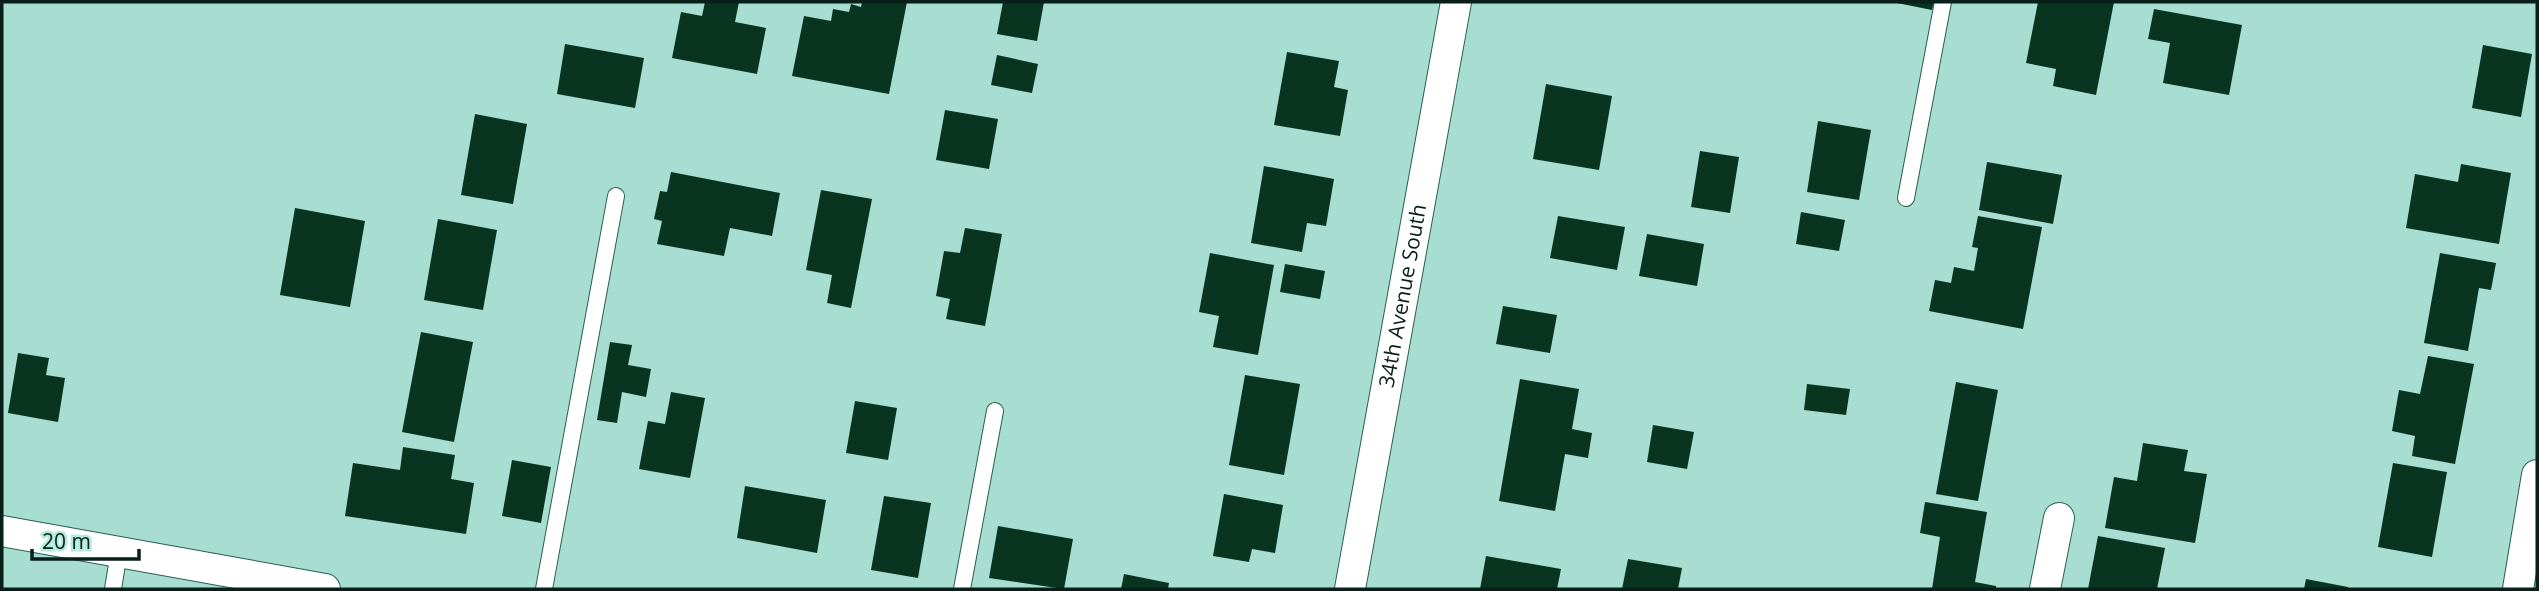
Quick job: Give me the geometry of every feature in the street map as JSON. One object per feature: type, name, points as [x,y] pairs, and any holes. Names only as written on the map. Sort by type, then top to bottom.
[{"type":"street","name":"34th Avenue South","points":[[1350,589],[1456,2]]},
{"type":"street","points":[[2518,589],[2537,475]]},
{"type":"street","points":[[2045,589],[2059,518]]},
{"type":"street","points":[[2,531],[326,589]]},
{"type":"lane","points":[[1906,198],[1943,2]]},
{"type":"lane","points":[[544,589],[616,196]]},
{"type":"lane","points":[[962,589],[995,411]]},
{"type":"lane","points":[[113,589],[119,552]]},
{"type":"building","points":[[705,2],[739,2],[735,22],[766,28],[757,74],[672,58],[681,12],[702,16]]},
{"type":"building","points":[[862,2],[907,2],[889,94],[792,76],[804,16],[831,21],[833,9],[849,12],[851,4],[861,7]]},
{"type":"building","points":[[1003,2],[1044,2],[1037,41],[997,34]]},
{"type":"building","points":[[1892,2],[1934,2],[1932,10]]},
{"type":"building","points":[[2038,2],[2114,2],[2096,95],[2053,86],[2056,69],[2026,63]]},
{"type":"building","points":[[2154,9],[2242,25],[2229,95],[2163,83],[2170,43],[2148,39]]},
{"type":"building","points":[[565,44],[644,58],[635,108],[557,94]]},
{"type":"building","points":[[2483,45],[2532,54],[2521,117],[2472,108]]},
{"type":"building","points":[[1287,52],[1339,61],[1334,87],[1348,90],[1340,136],[1274,125]]},
{"type":"building","points":[[997,55],[1038,64],[1032,93],[991,85]]},
{"type":"building","points":[[1546,84],[1612,96],[1599,170],[1533,159]]},
{"type":"building","points":[[945,110],[998,119],[989,169],[936,160]]},
{"type":"building","points":[[475,114],[527,124],[513,204],[461,195]]},
{"type":"building","points":[[1818,121],[1871,130],[1859,200],[1807,192]]},
{"type":"building","points":[[1700,151],[1739,157],[1730,213],[1691,207]]},
{"type":"building","points":[[1987,162],[2062,175],[2053,224],[1979,210]]},
{"type":"building","points":[[2461,164],[2511,173],[2499,244],[2406,228],[2415,174],[2458,182]]},
{"type":"building","points":[[1264,166],[1334,179],[1326,226],[1307,223],[1302,252],[1251,243]]},
{"type":"building","points":[[671,172],[780,193],[772,236],[730,228],[724,256],[657,244],[662,221],[654,219],[660,191],[667,192]]},
{"type":"building","points":[[821,190],[872,199],[851,308],[827,303],[832,275],[806,270]]},
{"type":"building","points":[[295,208],[365,221],[350,307],[280,295]]},
{"type":"building","points":[[1801,212],[1845,220],[1839,251],[1796,244]]},
{"type":"building","points":[[1558,216],[1625,227],[1617,270],[1550,258]]},
{"type":"building","points":[[1978,216],[2042,227],[2023,329],[1929,311],[1935,280],[1951,283],[1954,267],[1974,271],[1978,248],[1972,247]]},
{"type":"building","points":[[438,219],[497,230],[483,310],[424,300]]},
{"type":"building","points":[[965,228],[1002,234],[985,326],[946,319],[950,299],[936,296],[944,251],[960,253]]},
{"type":"building","points":[[1647,234],[1704,244],[1697,286],[1639,276]]},
{"type":"building","points":[[1210,253],[1274,265],[1258,355],[1213,347],[1219,316],[1199,312]]},
{"type":"building","points":[[2440,253],[2496,263],[2491,290],[2479,288],[2468,351],[2424,343]]},
{"type":"building","points":[[1285,264],[1325,271],[1320,299],[1280,292]]},
{"type":"building","points":[[1503,306],[1557,315],[1550,353],[1496,344]]},
{"type":"building","points":[[421,332],[473,342],[454,442],[402,432]]},
{"type":"building","points":[[610,342],[632,345],[628,365],[651,369],[646,397],[622,392],[617,423],[597,420]]},
{"type":"building","points":[[18,353],[49,358],[46,375],[65,378],[58,422],[8,413]]},
{"type":"building","points":[[2428,356],[2474,364],[2455,464],[2412,456],[2415,436],[2392,431],[2399,390],[2420,394]]},
{"type":"building","points":[[1245,375],[1300,384],[1284,475],[1229,465]]},
{"type":"building","points":[[1520,379],[1579,389],[1572,429],[1592,433],[1588,458],[1565,454],[1555,511],[1499,501]]},
{"type":"building","points":[[1956,382],[1998,390],[1978,501],[1936,494]]},
{"type":"building","points":[[1807,384],[1850,389],[1846,415],[1804,410]]},
{"type":"building","points":[[671,392],[705,398],[690,478],[639,469],[648,421],[665,424]]},
{"type":"building","points":[[855,401],[897,408],[888,460],[846,453]]},
{"type":"building","points":[[1653,425],[1694,432],[1687,469],[1647,462]]},
{"type":"building","points":[[2143,443],[2188,450],[2184,471],[2207,474],[2195,543],[2105,528],[2114,477],[2137,481]]},
{"type":"building","points":[[403,447],[455,455],[451,479],[474,483],[466,534],[345,516],[353,463],[400,470]]},
{"type":"building","points":[[512,460],[551,467],[541,523],[502,516]]},
{"type":"building","points":[[2393,463],[2447,472],[2432,557],[2378,547]]},
{"type":"building","points":[[745,486],[826,500],[817,553],[737,538]]},
{"type":"building","points":[[1224,494],[1283,505],[1275,553],[1252,549],[1249,562],[1213,556]]},
{"type":"building","points":[[884,496],[931,503],[918,578],[871,570]]},
{"type":"building","points":[[1925,502],[1987,512],[1975,582],[1996,586],[1996,589],[1932,589],[1940,537],[1920,533]]},
{"type":"building","points":[[998,526],[1073,539],[1064,589],[989,578]]},
{"type":"building","points":[[2098,536],[2165,548],[2157,589],[2088,589]]},
{"type":"building","points":[[1486,556],[1561,569],[1557,589],[1480,589]]},
{"type":"building","points":[[1628,559],[1682,568],[1678,589],[1622,589]]},
{"type":"building","points":[[1124,574],[1169,583],[1168,589],[1121,589]]},
{"type":"building","points":[[2306,579],[2348,587],[2348,589],[2304,589]]}]
